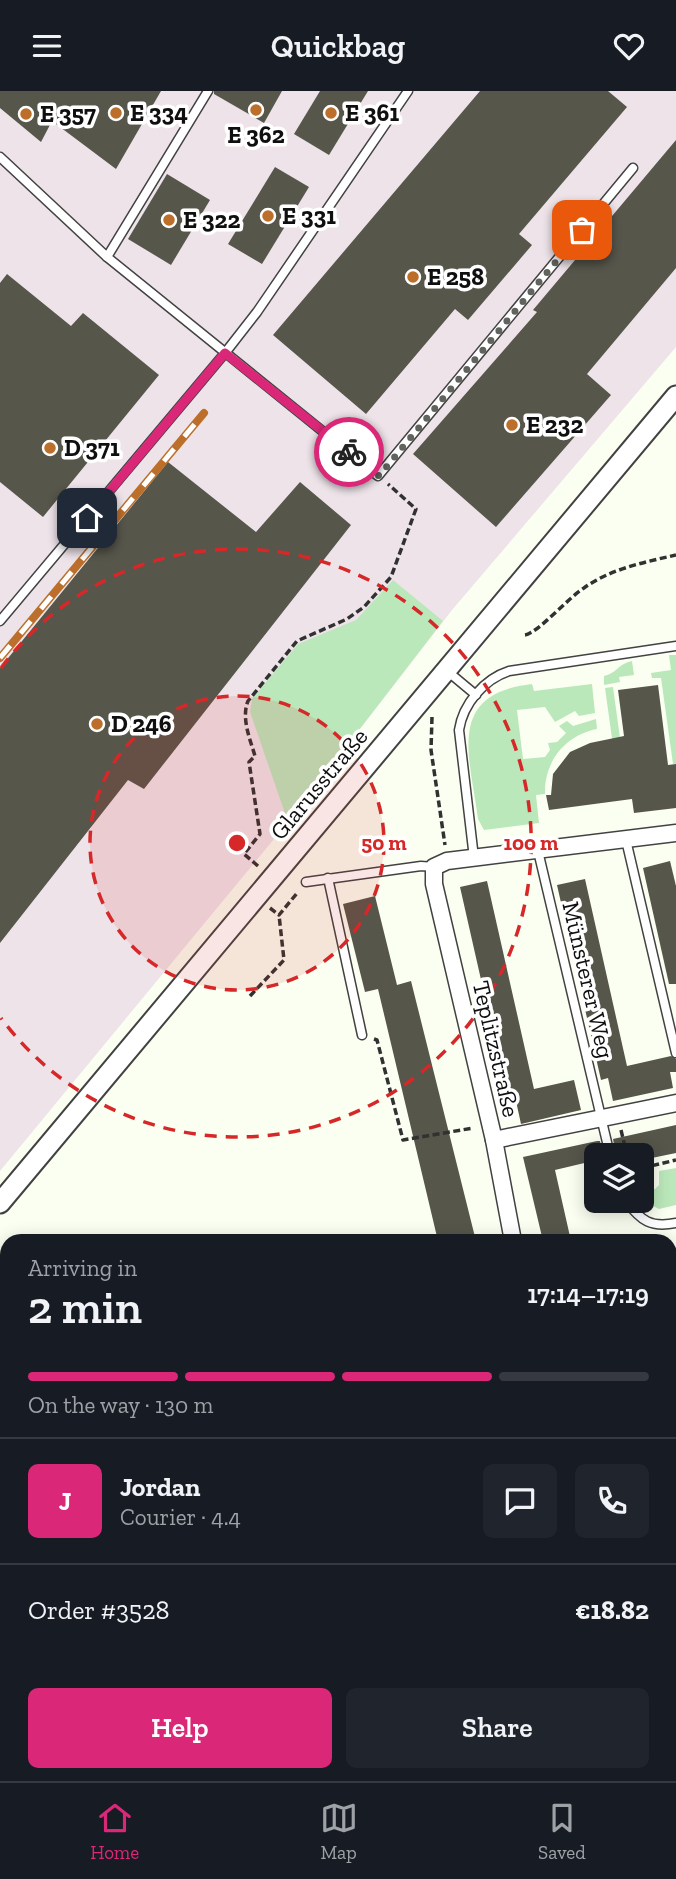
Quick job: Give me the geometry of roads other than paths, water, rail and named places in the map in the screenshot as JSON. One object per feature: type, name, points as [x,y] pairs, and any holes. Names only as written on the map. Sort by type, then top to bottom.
[{"type":"street","name":"Glarusstraße","points":[[0,1203],[443,674],[666,414],[676,396]]},
{"type":"street","points":[[440,864],[676,833]]},
{"type":"street","name":"Teplitzstraße","points":[[440,864],[434,884],[493,1132],[512,1234]]},
{"type":"street","points":[[493,1132],[600,1118],[676,1103]]},
{"type":"lane","points":[[107,257],[208,91]]},
{"type":"lane","points":[[0,621],[257,312],[408,91]]},
{"type":"lane","points":[[0,157],[107,257],[379,476],[633,168]]},
{"type":"lane","points":[[474,858],[459,730],[464,710],[476,695],[493,679],[509,671],[676,646]]},
{"type":"lane","points":[[443,674],[476,695]]},
{"type":"lane","points":[[626,840],[676,1053]]},
{"type":"lane","name":"Münsterer Weg","points":[[538,851],[607,1143]]},
{"type":"lane","points":[[306,882],[440,864]]},
{"type":"lane","points":[[328,879],[362,1035]]},
{"type":"lane","points":[[635,1213],[659,1226],[676,1223]]},
{"type":"railway","points":[[0,658],[204,413]]},
{"type":"place","name":"E 362","points":[[256,110]]},
{"type":"place","name":"E 334","points":[[116,113]]},
{"type":"place","name":"E 361","points":[[331,113]]},
{"type":"place","name":"E 357","points":[[26,114]]},
{"type":"place","name":"E 331","points":[[268,216]]},
{"type":"place","name":"E 322","points":[[169,220]]},
{"type":"place","name":"E 258","points":[[413,277]]},
{"type":"place","name":"E 232","points":[[512,425]]},
{"type":"place","name":"D 371","points":[[50,448]]},
{"type":"place","name":"D 246","points":[[97,724]]}]
